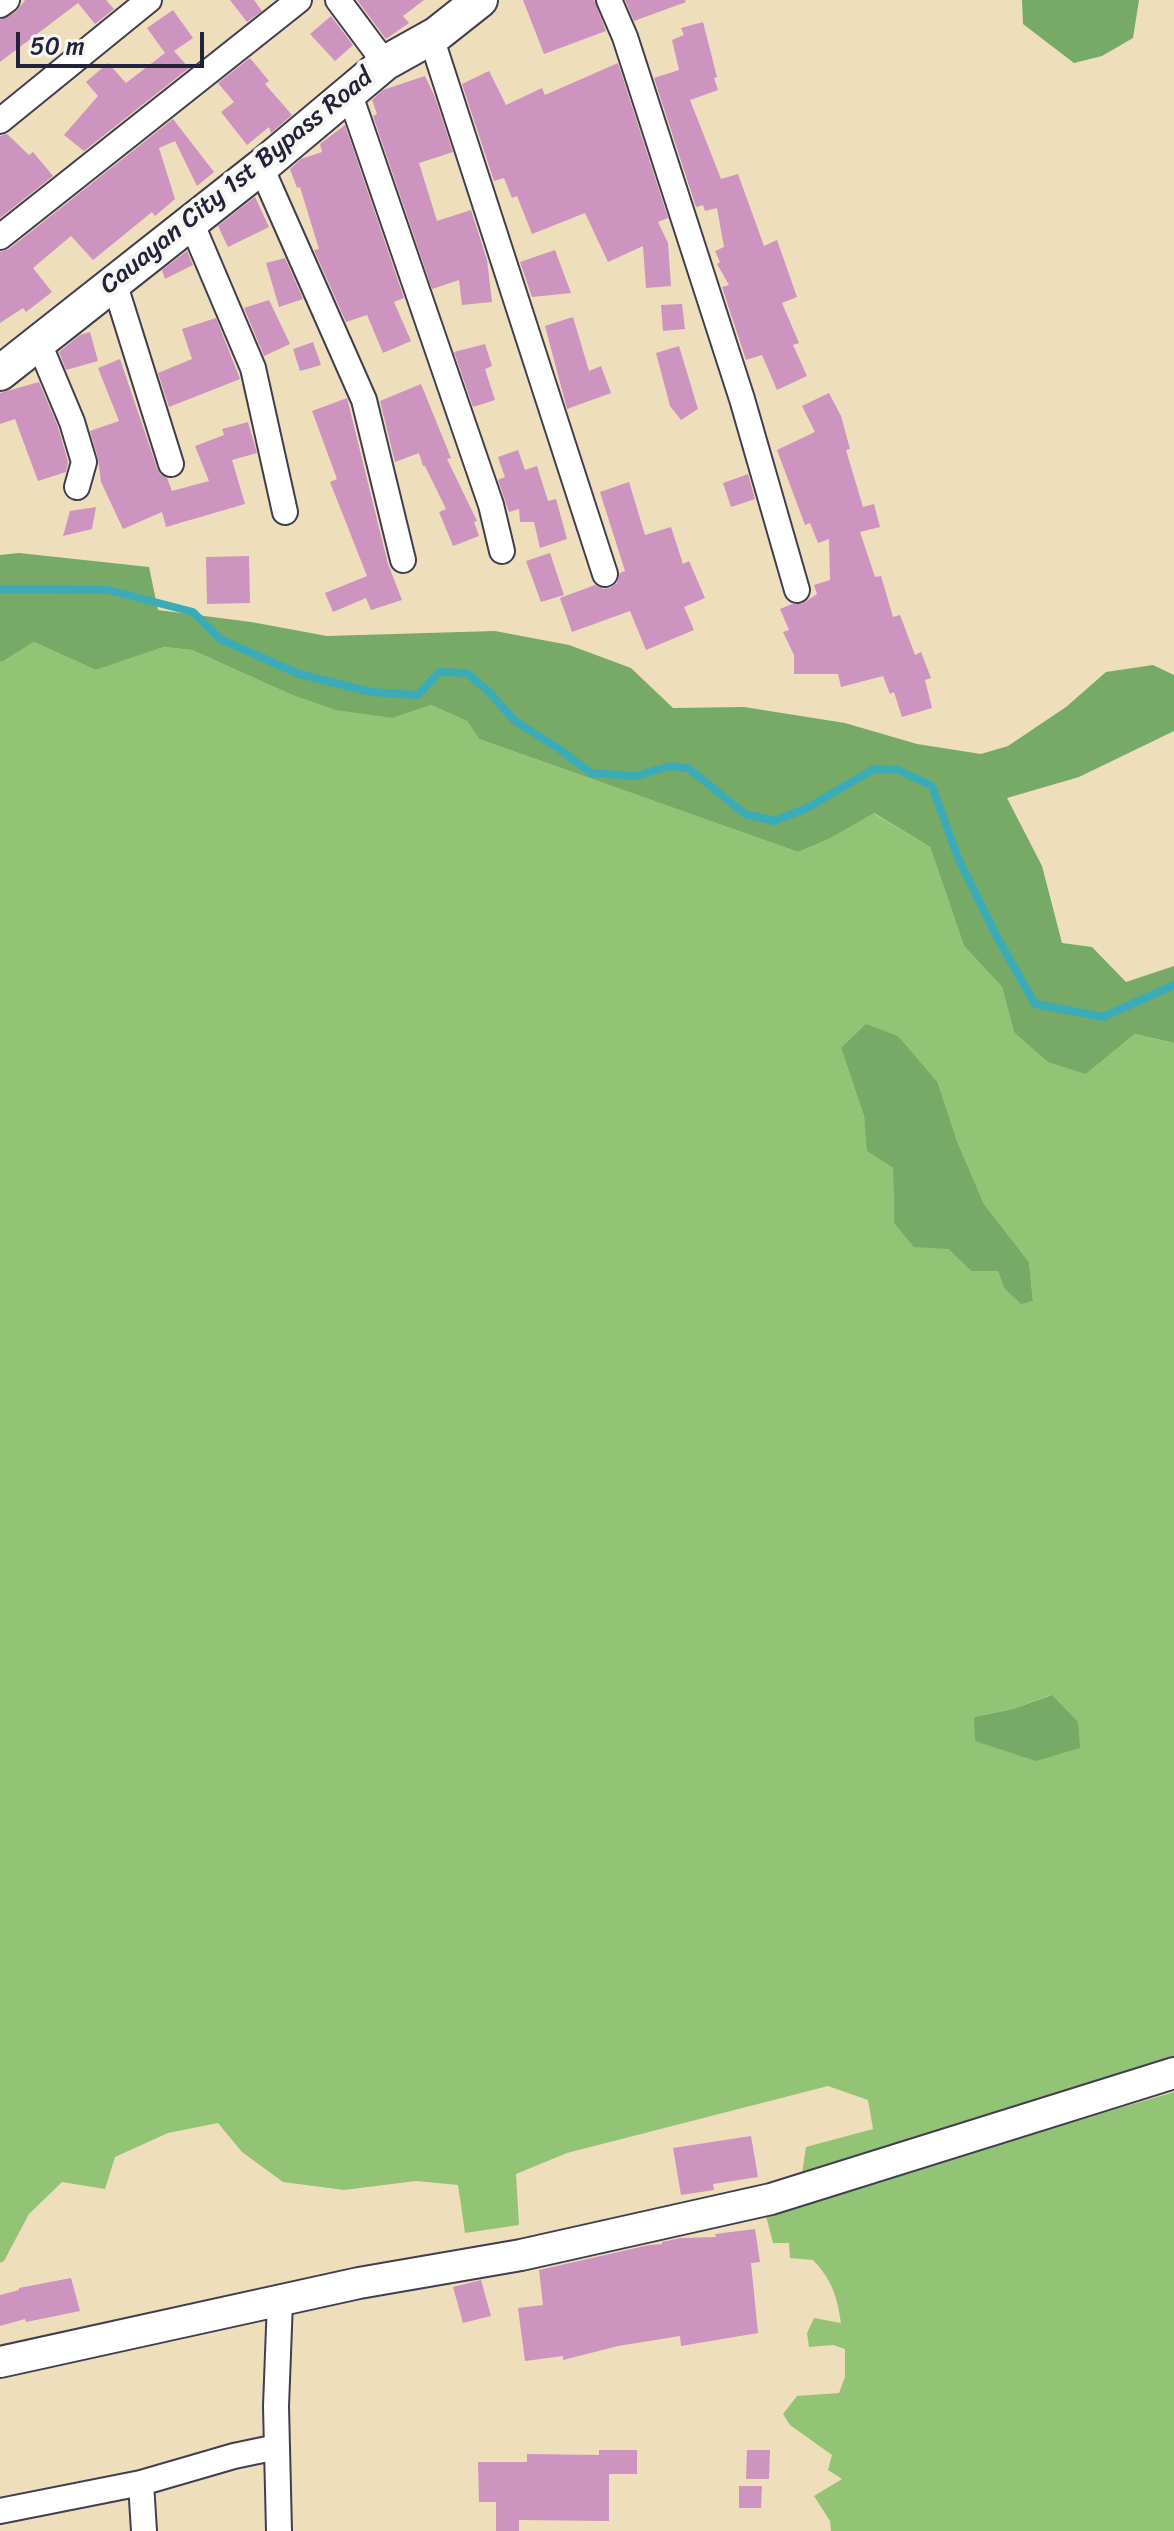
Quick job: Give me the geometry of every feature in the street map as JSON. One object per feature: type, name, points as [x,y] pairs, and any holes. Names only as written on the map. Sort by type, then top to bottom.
[{"type":"main road","name":"Cauayan City 1st Bypass Road","points":[[0,373],[261,167],[385,63],[452,14]]},
{"type":"street","points":[[0,5],[7,0]]},
{"type":"street","points":[[0,121],[149,0]]},
{"type":"street","points":[[0,237],[299,0]]},
{"type":"street","points":[[338,0],[385,63]]},
{"type":"street","points":[[609,0],[625,37],[742,399],[797,590]]},
{"type":"street","points":[[452,14],[605,574]]},
{"type":"street","points":[[349,92],[491,505],[502,551]]},
{"type":"street","points":[[261,167],[364,400],[403,560]]},
{"type":"street","points":[[191,222],[253,368],[285,512]]},
{"type":"street","points":[[114,282],[171,464]]},
{"type":"street","points":[[38,341],[72,422],[84,462],[77,487]]},
{"type":"street","points":[[0,2362],[359,2283],[521,2255],[771,2199],[1174,2073]]},
{"type":"street","points":[[279,2531],[280,2301]]},
{"type":"street","points":[[6,2517],[277,2447]]},
{"type":"street","points":[[141,2483],[144,2531]]},
{"type":"green space","points":[[1022,0],[1139,0],[1133,38],[1102,56],[1074,63],[1023,24]]},
{"type":"green space","points":[[19,553],[149,567],[158,610],[327,636],[495,631],[569,645],[631,668],[673,708],[744,707],[845,723],[917,744],[981,754],[1008,746],[1066,707],[1106,672],[1153,665],[1174,675],[1174,731],[1079,777],[1007,798],[1042,866],[1062,943],[1092,947],[1126,982],[1174,966],[1174,1043],[1135,1034],[1086,1074],[1048,1062],[1014,1032],[1002,987],[964,946],[930,847],[874,813],[829,839],[798,852],[479,739],[467,721],[431,705],[393,718],[336,710],[290,694],[192,650],[164,647],[96,670],[34,642],[2,662],[0,555]]},
{"type":"green space","points":[[34,642],[96,670],[164,647],[192,650],[290,694],[393,718],[431,705],[467,721],[479,739],[798,852],[829,839],[873,813],[930,847],[964,946],[1002,987],[1014,1032],[1086,1074],[1135,1034],[1174,1043],[1174,2064],[802,2174],[806,2147],[873,2129],[868,2100],[828,2086],[567,2153],[516,2174],[519,2225],[465,2233],[458,2185],[416,2181],[344,2190],[283,2182],[242,2152],[218,2123],[168,2133],[115,2157],[105,2189],[62,2182],[29,2214],[4,2261],[0,2263],[2,662]],"holes":[[[841,1048],[938,1083],[957,1141],[984,1204],[1029,1262],[1033,1301],[1021,1303],[1004,1288],[998,1271],[971,1271],[948,1249],[894,1223],[893,1168],[868,1151],[864,1116]],[[1051,1695],[1036,1761],[974,1717],[1013,1709]]]},
{"type":"green space","points":[[866,1024],[898,1036],[938,1083],[957,1141],[984,1204],[1029,1262],[1033,1301],[1021,1304],[1004,1288],[998,1271],[971,1271],[948,1249],[914,1247],[894,1223],[893,1168],[867,1151],[864,1116],[841,1048]]},
{"type":"green space","points":[[1052,1695],[1078,1722],[1080,1748],[1036,1761],[975,1741],[974,1717],[1013,1709]]},
{"type":"green space","points":[[1174,2092],[1174,2531],[831,2531],[830,2521],[814,2496],[842,2479],[828,2470],[832,2455],[790,2425],[783,2414],[797,2396],[839,2393],[845,2377],[845,2349],[833,2345],[809,2347],[807,2333],[814,2318],[841,2323],[839,2313],[833,2289],[825,2274],[813,2260],[790,2258],[789,2243],[773,2243],[766,2216]]},
{"type":"building","points":[[25,0],[106,0],[114,9],[95,24],[78,3],[0,62],[0,20],[16,12]]},
{"type":"building","points":[[230,0],[254,0],[262,11],[247,22]]},
{"type":"building","points":[[357,0],[424,0],[403,16],[409,23],[386,39]]},
{"type":"building","points":[[523,0],[594,0],[606,31],[544,54]]},
{"type":"building","points":[[625,0],[685,0],[686,2],[634,21]]},
{"type":"building","points":[[173,10],[193,38],[174,51],[189,68],[84,151],[64,135],[98,96],[86,82],[108,63],[126,83],[165,53],[147,28]]},
{"type":"building","points":[[331,16],[353,45],[335,61],[310,34]]},
{"type":"building","points":[[703,22],[718,90],[690,100],[721,179],[738,174],[764,246],[777,240],[797,297],[782,303],[799,343],[793,345],[807,376],[777,390],[762,355],[746,360],[722,287],[729,285],[717,264],[720,262],[715,251],[724,247],[717,208],[705,211],[703,205],[696,207],[654,78],[679,70],[672,40],[684,35],[681,28]]},
{"type":"building","points":[[250,58],[269,81],[265,84],[292,115],[271,133],[269,127],[247,145],[221,112],[234,102],[218,83]]},
{"type":"building","points":[[618,63],[668,218],[658,222],[668,243],[671,286],[646,288],[643,246],[608,262],[585,213],[532,234],[517,196],[512,198],[504,178],[494,181],[462,84],[489,71],[506,105],[542,88],[545,95]]},
{"type":"building","points":[[425,76],[453,152],[419,163],[437,221],[471,210],[487,260],[492,302],[462,305],[459,280],[432,289],[373,116],[377,114],[372,100],[383,90]]},
{"type":"building","points":[[173,119],[214,172],[197,186],[175,141],[159,148],[175,199],[155,216],[152,212],[93,260],[71,236],[33,268],[52,292],[26,312],[23,308],[0,323],[0,252],[9,249]]},
{"type":"building","points":[[345,125],[404,298],[394,302],[411,341],[383,353],[367,315],[346,322],[314,250],[319,249],[300,187],[297,188],[290,169],[301,159],[322,152],[320,144]]},
{"type":"building","points":[[7,134],[29,155],[33,152],[53,176],[0,218],[0,136]]},
{"type":"building","points":[[255,197],[269,227],[228,247],[218,226]]},
{"type":"building","points":[[555,250],[571,293],[532,297],[520,262]]},
{"type":"building","points":[[187,251],[193,265],[165,279],[162,270]]},
{"type":"building","points":[[285,258],[303,299],[279,307],[266,263]]},
{"type":"building","points":[[269,300],[290,344],[264,356],[244,308]]},
{"type":"building","points":[[682,304],[685,329],[663,331],[661,305]]},
{"type":"building","points":[[573,317],[589,371],[601,366],[611,393],[567,409],[545,326]]},
{"type":"building","points":[[216,318],[240,379],[169,407],[158,373],[192,359],[182,329]]},
{"type":"building","points":[[90,332],[98,361],[66,370],[59,352],[80,335]]},
{"type":"building","points":[[313,342],[321,365],[300,371],[293,349]]},
{"type":"building","points":[[485,344],[492,366],[485,369],[495,400],[473,407],[454,352]]},
{"type":"building","points":[[679,346],[698,409],[681,420],[670,406],[656,353]]},
{"type":"building","points":[[120,359],[157,468],[167,478],[172,491],[209,481],[195,446],[224,435],[222,429],[248,422],[257,453],[232,460],[245,504],[166,527],[162,512],[123,529],[101,482],[90,431],[119,421],[98,368]]},
{"type":"building","points":[[39,382],[58,427],[68,462],[66,472],[38,481],[15,419],[0,424],[0,393]]},
{"type":"building","points":[[421,384],[451,458],[447,459],[477,521],[474,522],[479,536],[453,546],[439,512],[446,509],[419,453],[395,462],[380,401]]},
{"type":"building","points":[[829,393],[841,416],[850,449],[846,450],[863,507],[874,504],[880,527],[860,532],[875,577],[881,576],[893,617],[900,615],[915,655],[921,652],[931,678],[925,680],[932,708],[902,717],[894,692],[890,694],[883,676],[841,687],[838,674],[794,674],[794,655],[783,632],[789,630],[780,609],[802,604],[817,594],[814,585],[830,580],[829,539],[818,543],[810,523],[805,525],[777,450],[815,432],[802,406]]},
{"type":"building","points":[[347,398],[388,564],[402,600],[371,610],[366,598],[333,612],[325,593],[367,576],[330,482],[337,479],[312,411]]},
{"type":"building","points":[[518,450],[525,470],[537,466],[548,501],[556,499],[567,539],[540,548],[534,522],[520,522],[519,509],[509,512],[498,480],[505,477],[498,457]]},
{"type":"building","points":[[748,474],[755,499],[731,507],[723,483]]},
{"type":"building","points":[[629,482],[645,535],[671,527],[683,564],[689,561],[705,598],[684,607],[694,630],[646,650],[630,611],[572,632],[560,598],[595,585],[610,588],[617,583],[620,573],[625,571],[600,492]]},
{"type":"building","points":[[96,507],[92,529],[63,536],[70,511]]},
{"type":"building","points":[[550,553],[564,595],[541,602],[526,561]]},
{"type":"building","points":[[249,556],[250,603],[207,604],[206,557]]},
{"type":"building","points":[[751,2136],[758,2177],[713,2184],[714,2190],[681,2195],[673,2148]]},
{"type":"building","points":[[755,2229],[760,2262],[751,2263],[758,2333],[681,2346],[680,2336],[618,2346],[563,2360],[563,2356],[525,2361],[518,2308],[543,2305],[539,2270],[681,2238],[716,2237],[715,2234]]},
{"type":"building","points":[[71,2278],[80,2311],[0,2326],[0,2295]]},
{"type":"building","points":[[481,2280],[491,2316],[463,2323],[453,2287]]},
{"type":"building","points":[[599,2450],[637,2450],[637,2474],[609,2474],[609,2521],[519,2520],[519,2531],[496,2531],[496,2502],[479,2502],[478,2462],[527,2462],[527,2454],[599,2455]]},
{"type":"building","points":[[747,2450],[770,2450],[769,2479],[746,2479]]},
{"type":"building","points":[[739,2486],[762,2486],[761,2508],[739,2508]]},
{"type":"waterway","points":[[0,589],[108,590],[193,612],[220,639],[299,674],[371,692],[418,695],[439,672],[467,673],[515,721],[591,773],[636,776],[670,766],[688,768],[745,814],[774,821],[807,808],[874,769],[898,770],[932,786],[958,858],[998,939],[1035,1004],[1103,1017],[1174,985]]}]
